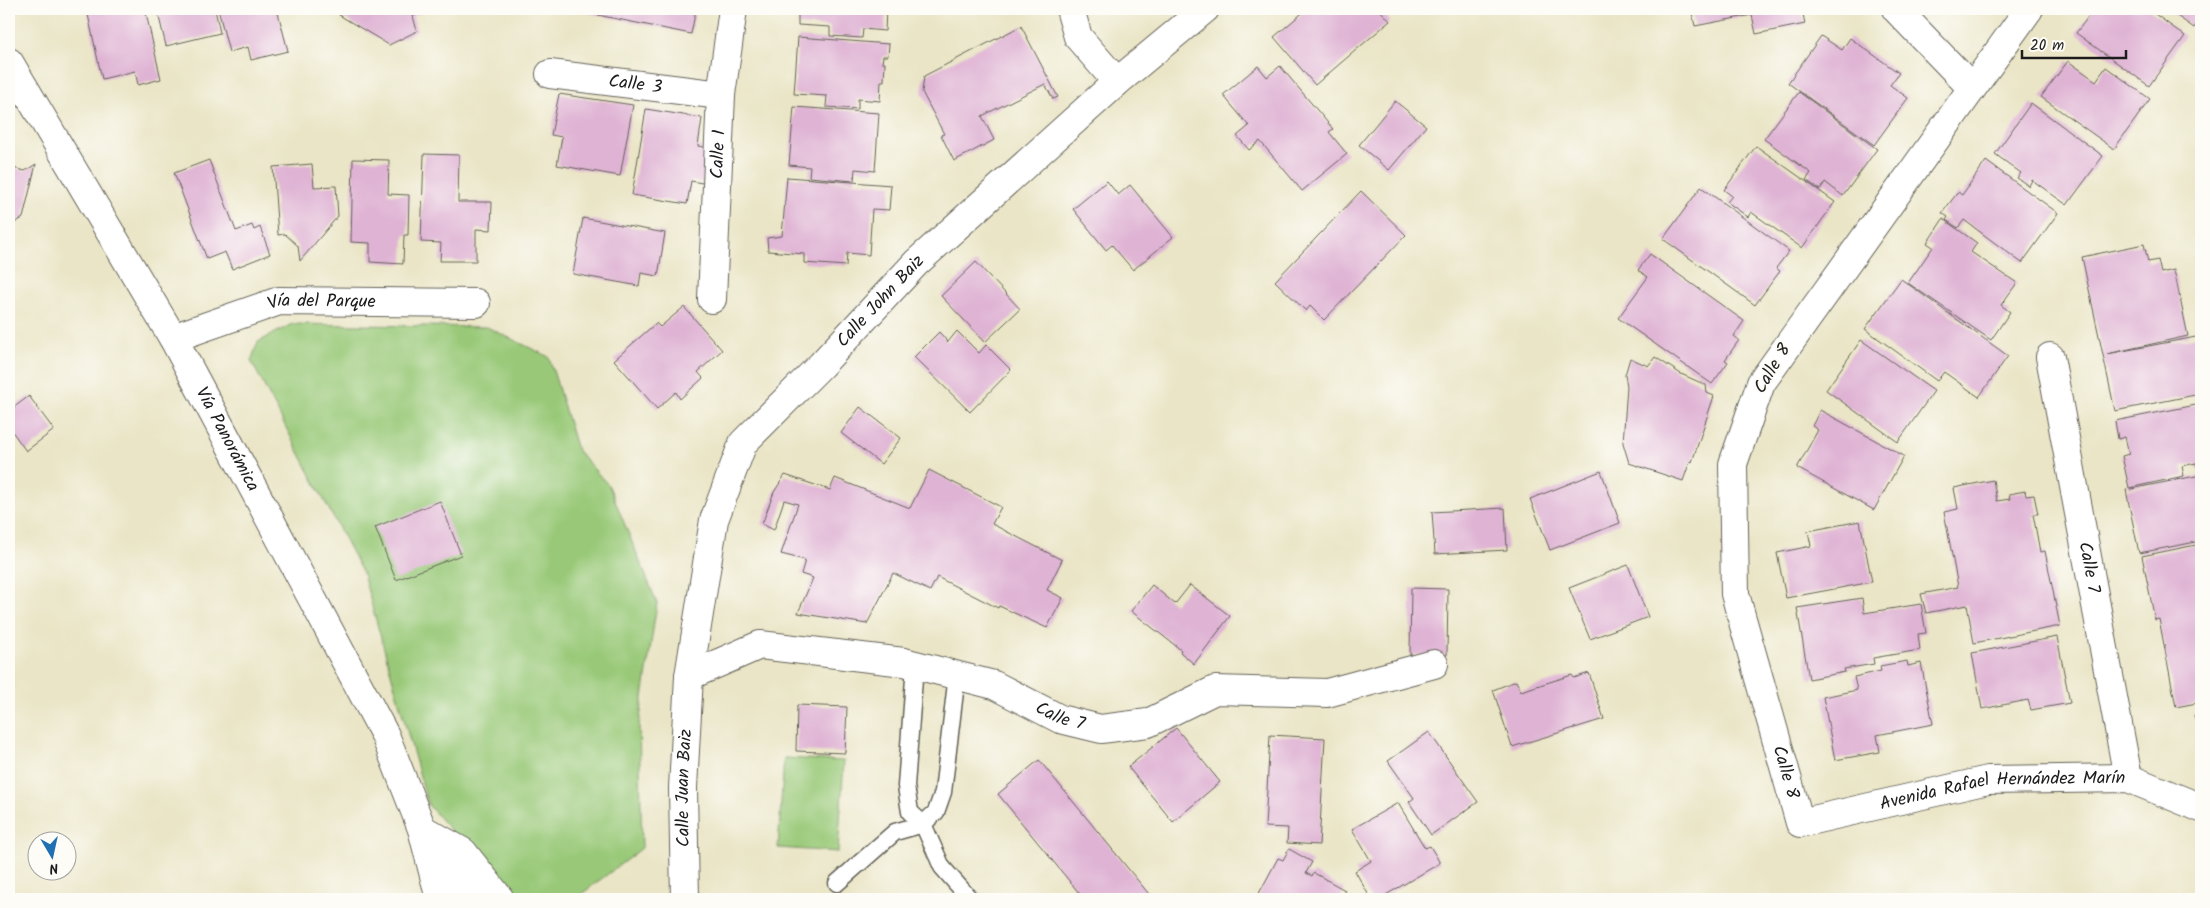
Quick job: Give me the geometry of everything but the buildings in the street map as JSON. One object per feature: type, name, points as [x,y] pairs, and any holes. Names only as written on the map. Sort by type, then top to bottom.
[{"type":"street","name":"Calle 1","points":[[712,299],[721,95],[733,9]]},
{"type":"street","points":[[1070,9],[1078,37],[1116,82]]},
{"type":"street","name":"Calle John Baiz","points":[[689,676],[714,520],[743,443],[821,365],[916,263],[1116,82],[1206,9]]},
{"type":"street","points":[[1896,9],[1971,87]]},
{"type":"street","name":"Calle 8","points":[[1800,823],[1734,594],[1733,464],[1761,383],[2028,9]]},
{"type":"street","name":"Vía Panorámica","points":[[9,62],[173,338],[385,735],[422,830],[440,899]]},
{"type":"street","name":"Calle 3","points":[[550,74],[721,95]]},
{"type":"street","name":"Vía del Parque","points":[[173,338],[280,301],[476,303]]},
{"type":"street","name":"Calle 7","points":[[2050,357],[2128,778]]},
{"type":"street","name":"Calle 7","points":[[689,676],[760,645],[915,664],[994,685],[1060,718],[1100,729],[1148,723],[1215,690],[1327,692],[1434,664]]},
{"type":"street","name":"Calle Juan Baiz","points":[[685,899],[683,788],[689,676]]},
{"type":"street","name":"Avenida Rafael Hernández Marín","points":[[1800,823],[1988,780],[2128,778],[2201,808]]},
{"type":"street","points":[[422,830],[463,852],[500,899]]},
{"type":"street","name":"Vía Panorámica","points":[[422,830],[471,899]]},
{"type":"lane","points":[[915,664],[906,786],[910,812],[923,824],[942,867],[970,899]]},
{"type":"lane","points":[[837,883],[895,832],[923,824],[936,812],[943,792],[957,675]]},
{"type":"green space","points":[[292,324],[487,327],[549,357],[577,450],[609,486],[657,603],[639,725],[642,848],[575,899],[512,899],[428,805],[363,574],[251,361],[258,342]]},
{"type":"green space","points":[[784,758],[844,761],[838,852],[778,848]]}]
